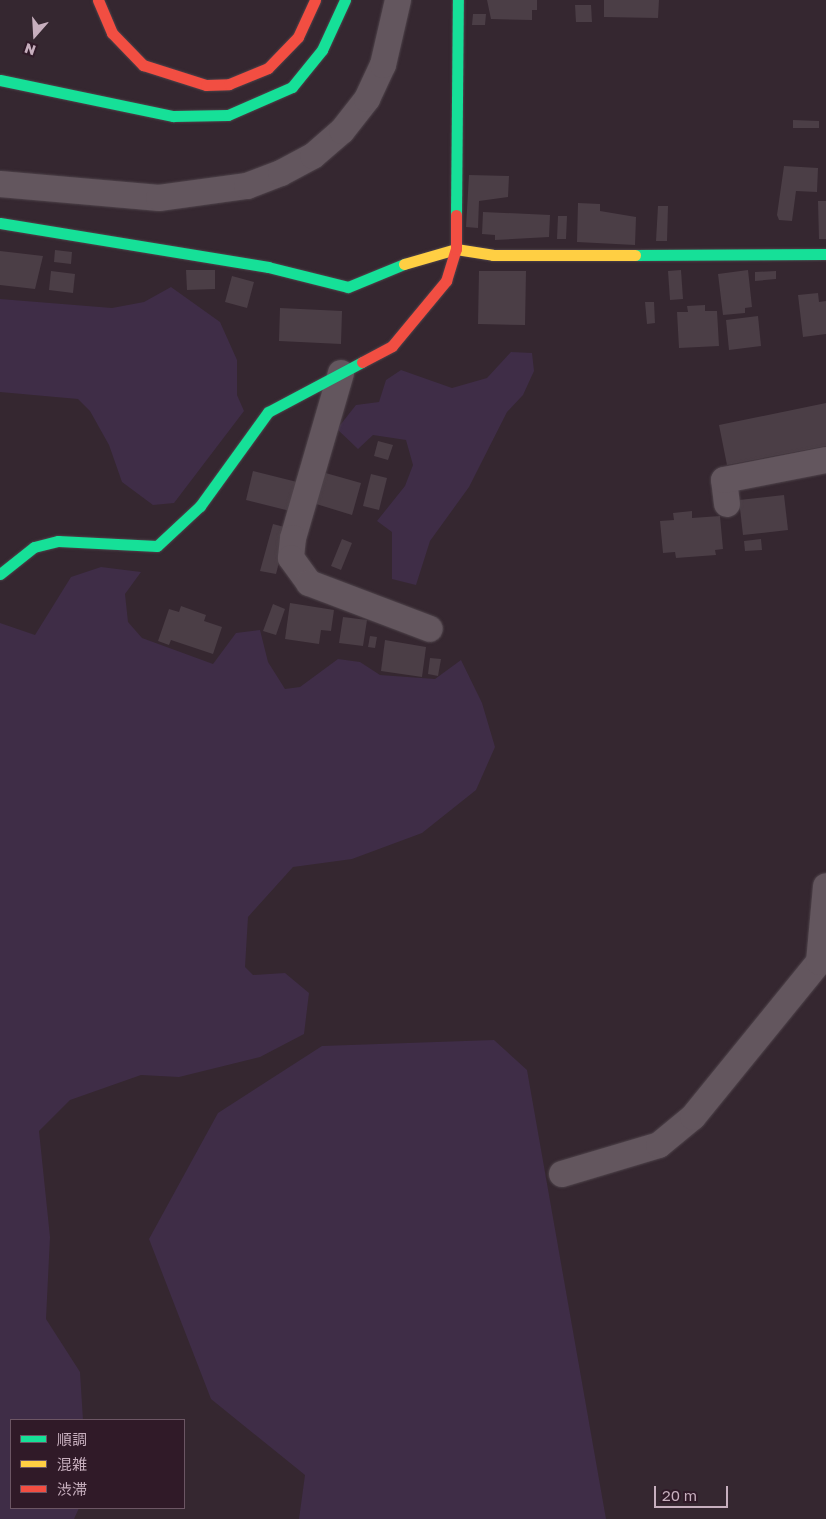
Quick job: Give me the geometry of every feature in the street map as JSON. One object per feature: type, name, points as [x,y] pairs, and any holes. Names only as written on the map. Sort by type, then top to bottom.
[{"type":"main road","points":[[98,0],[112,33],[143,64],[164,76],[206,85],[229,84],[268,68],[298,37],[315,0]]},
{"type":"main road","points":[[0,80],[173,116],[228,116],[272,100],[292,87],[322,50],[345,0]]},
{"type":"main road","points":[[0,574],[34,547],[58,541],[129,548],[157,546],[200,506],[268,412],[392,346],[416,320],[446,281],[456,248],[458,0]]},
{"type":"main road","points":[[0,223],[268,267],[348,287],[378,278],[412,259],[456,248],[493,255],[826,254]]},
{"type":"street","points":[[0,184],[158,198],[247,186],[281,173],[313,156],[342,131],[367,99],[383,65],[398,0]]},
{"type":"street","points":[[341,373],[293,538],[292,558],[309,583],[430,629]]},
{"type":"street","points":[[727,504],[724,480],[826,460]]},
{"type":"street","points":[[562,1174],[659,1145],[694,1117],[819,962],[826,886]]},
{"type":"shaded area","points":[[171,287],[220,322],[237,360],[237,395],[244,411],[174,503],[153,505],[122,482],[109,445],[90,411],[78,399],[0,392],[0,299],[112,308],[144,302]]},
{"type":"shaded area","points":[[511,352],[532,353],[534,371],[523,395],[507,412],[469,487],[430,541],[416,585],[392,579],[392,532],[377,521],[405,486],[413,465],[406,440],[373,435],[358,449],[337,429],[356,405],[379,402],[386,380],[401,370],[452,388],[487,378]]},
{"type":"shaded area","points":[[101,567],[141,572],[125,594],[128,622],[142,638],[213,664],[236,633],[260,630],[268,662],[285,689],[300,687],[338,659],[360,662],[380,675],[435,679],[461,660],[482,703],[495,747],[476,790],[422,833],[352,859],[293,867],[248,917],[245,967],[253,975],[285,973],[309,993],[304,1034],[260,1057],[179,1077],[141,1075],[70,1100],[39,1131],[50,1237],[46,1319],[80,1372],[83,1419],[10,1419],[10,1509],[79,1509],[74,1519],[0,1519],[0,623],[35,635],[71,577]]},
{"type":"shaded area","points":[[494,1040],[527,1070],[606,1519],[299,1519],[305,1475],[211,1399],[149,1239],[218,1113],[322,1046]]},
{"type":"building","points":[[487,0],[537,0],[537,10],[532,10],[532,20],[491,19]]},
{"type":"building","points":[[604,0],[659,0],[658,18],[604,17]]},
{"type":"building","points":[[575,5],[591,5],[592,22],[576,22]]},
{"type":"building","points":[[473,14],[486,14],[485,25],[472,25]]},
{"type":"building","points":[[793,120],[819,121],[819,128],[793,128]]},
{"type":"building","points":[[784,166],[818,168],[817,192],[796,191],[792,221],[779,220],[777,215]]},
{"type":"building","points":[[469,175],[509,176],[508,197],[479,201],[478,228],[466,227]]},
{"type":"building","points":[[818,201],[826,201],[826,239],[819,239]]},
{"type":"building","points":[[578,203],[600,204],[600,211],[636,217],[635,245],[577,242]]},
{"type":"building","points":[[658,206],[668,206],[667,241],[656,241]]},
{"type":"building","points":[[483,212],[550,215],[549,237],[495,240],[495,235],[482,234]]},
{"type":"building","points":[[558,216],[567,216],[566,239],[557,239]]},
{"type":"building","points":[[55,250],[72,252],[71,264],[54,262]]},
{"type":"building","points":[[0,251],[43,256],[35,289],[0,285]]},
{"type":"building","points":[[186,270],[215,270],[215,289],[187,290]]},
{"type":"building","points":[[681,270],[683,299],[670,300],[668,271]]},
{"type":"building","points":[[748,270],[752,307],[745,308],[745,313],[723,315],[718,274]]},
{"type":"building","points":[[51,271],[75,274],[73,293],[49,290]]},
{"type":"building","points":[[479,271],[526,271],[525,325],[478,324]]},
{"type":"building","points":[[776,271],[776,279],[755,281],[755,272]]},
{"type":"building","points":[[232,276],[254,282],[247,308],[225,302]]},
{"type":"building","points":[[818,293],[819,302],[826,301],[826,334],[803,337],[798,295]]},
{"type":"building","points":[[645,302],[654,302],[655,323],[647,324]]},
{"type":"building","points":[[705,305],[705,311],[717,311],[719,346],[679,348],[677,312],[688,312],[687,306]]},
{"type":"building","points":[[280,308],[342,311],[341,344],[279,341]]},
{"type":"building","points":[[758,316],[761,346],[729,350],[726,320]]},
{"type":"building","points":[[826,403],[826,446],[727,465],[719,425]]},
{"type":"building","points":[[378,441],[393,445],[388,460],[374,456]]},
{"type":"building","points":[[253,471],[297,482],[290,511],[246,500]]},
{"type":"building","points":[[322,472],[361,483],[352,515],[313,503]]},
{"type":"building","points":[[371,474],[387,478],[379,510],[363,506]]},
{"type":"building","points":[[784,495],[788,530],[743,535],[739,500]]},
{"type":"building","points":[[692,511],[692,518],[720,516],[723,549],[715,550],[716,555],[676,558],[675,552],[663,553],[660,521],[674,520],[673,513]]},
{"type":"building","points":[[273,524],[288,528],[276,574],[260,571]]},
{"type":"building","points":[[342,539],[352,543],[341,570],[331,566]]},
{"type":"building","points":[[761,539],[762,550],[745,551],[744,541]]},
{"type":"building","points":[[290,603],[334,610],[331,631],[321,630],[319,644],[285,639]]},
{"type":"building","points":[[273,604],[285,609],[276,635],[263,631]]},
{"type":"building","points":[[181,606],[206,615],[204,621],[222,627],[213,654],[171,640],[169,645],[158,641],[169,609],[179,612]]},
{"type":"building","points":[[343,617],[367,620],[363,646],[339,643]]},
{"type":"building","points":[[370,636],[377,637],[375,648],[368,647]]},
{"type":"building","points":[[385,640],[426,647],[422,677],[381,671]]},
{"type":"building","points":[[430,658],[441,659],[438,676],[428,674]]},
{"type":"traffic: fast","points":[[0,80],[173,116],[228,115],[292,87],[322,50],[345,0]]},
{"type":"traffic: fast","points":[[456,215],[458,0]]},
{"type":"traffic: fast","points":[[0,223],[268,267],[348,287],[404,264]]},
{"type":"traffic: fast","points":[[635,255],[826,254]]},
{"type":"traffic: fast","points":[[0,574],[34,547],[58,541],[157,546],[200,506],[268,412],[362,362]]},
{"type":"traffic: slow","points":[[404,264],[456,249],[493,255],[635,255]]},
{"type":"traffic: jam","points":[[98,0],[112,33],[143,65],[206,85],[229,84],[268,68],[298,37],[315,0]]},
{"type":"traffic: jam","points":[[362,362],[392,346],[446,281],[456,249],[456,215]]}]
